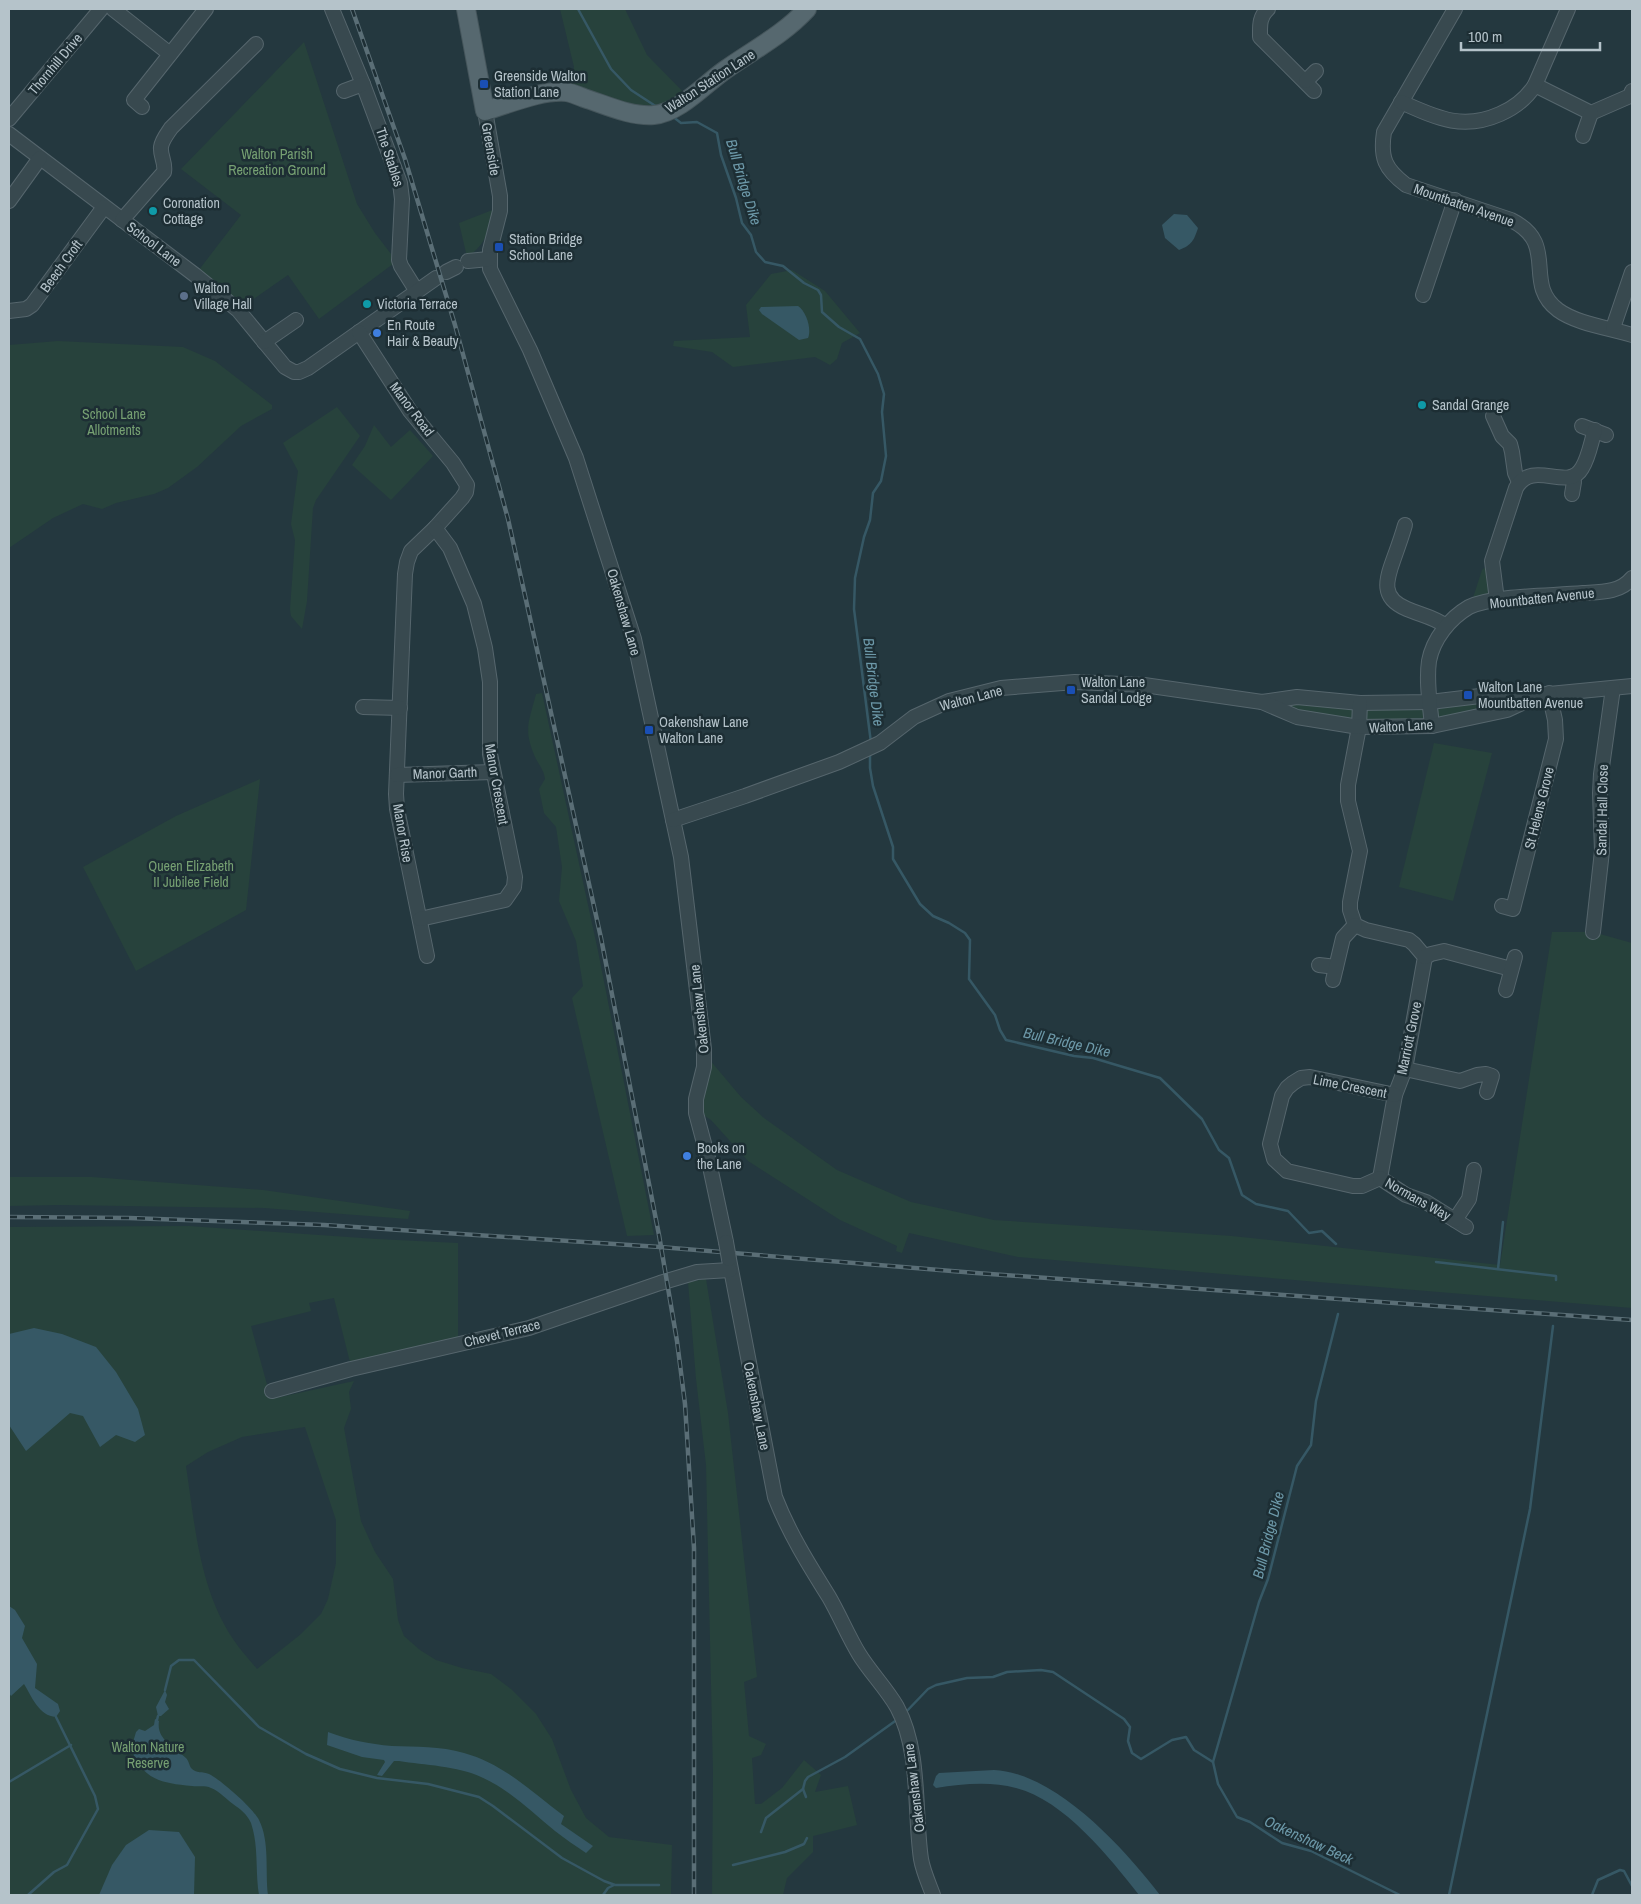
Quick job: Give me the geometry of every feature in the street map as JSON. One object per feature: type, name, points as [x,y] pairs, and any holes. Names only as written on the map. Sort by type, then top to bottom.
[{"type":"main road","name":"Greenside","points":[[466,9],[485,112]]},
{"type":"main road","name":"Walton Station Lane","points":[[485,112],[545,93],[567,92],[621,110],[645,115],[656,115],[689,98],[724,70],[766,44],[796,21],[807,9]]},
{"type":"street","name":"Thornhill Drive","points":[[9,119],[101,9]]},
{"type":"street","points":[[113,9],[170,54]]},
{"type":"street","points":[[142,107],[134,100],[206,9]]},
{"type":"street","name":"The Stables","points":[[332,9],[363,84],[400,183],[404,233],[399,260],[416,290]]},
{"type":"street","points":[[1268,9],[1264,13],[1260,24],[1260,37],[1310,86],[1316,71]]},
{"type":"street","name":"Mountbatten Avenue","points":[[1455,9],[1384,132],[1382,147],[1386,164],[1394,176],[1406,185],[1455,200],[1522,225],[1534,237],[1539,252],[1541,283],[1548,300],[1559,310],[1576,319],[1613,328],[1632,335]]},
{"type":"street","points":[[1401,102],[1437,118],[1469,123],[1486,120],[1507,111],[1519,104],[1535,85],[1568,9]]},
{"type":"street","points":[[122,220],[164,172],[165,166],[161,148],[171,128],[256,44]]},
{"type":"street","points":[[344,91],[363,84]]},
{"type":"street","points":[[1535,85],[1591,113]]},
{"type":"street","points":[[1583,136],[1591,113],[1630,96],[1632,91]]},
{"type":"street","name":"Greenside","points":[[485,112],[500,196],[500,211],[488,258]]},
{"type":"street","name":"School Lane","points":[[9,134],[195,275],[238,310],[290,371],[299,372],[308,368],[416,290],[451,269],[488,258]]},
{"type":"street","points":[[9,201],[40,158]]},
{"type":"street","points":[[1421,287],[1455,200]]},
{"type":"street","name":"Beech Croft","points":[[9,311],[26,309],[32,305],[104,207]]},
{"type":"street","name":"Oakenshaw Lane","points":[[488,258],[493,276],[530,350],[576,458],[634,639],[681,858],[703,1030],[704,1067],[696,1099],[696,1113],[709,1162],[726,1242],[776,1497],[782,1515],[860,1654],[901,1717],[909,1744],[921,1861],[933,1895]]},
{"type":"street","points":[[1613,328],[1632,272]]},
{"type":"street","points":[[264,342],[291,321]]},
{"type":"street","name":"Manor Road","points":[[359,332],[410,411],[453,463],[467,485]]},
{"type":"street","points":[[1493,416],[1502,436],[1510,444],[1515,473],[1519,482]]},
{"type":"street","points":[[1497,600],[1492,560],[1519,482],[1537,474],[1572,477],[1582,468],[1595,430]]},
{"type":"street","points":[[1572,477],[1574,482],[1572,494]]},
{"type":"street","name":"Manor Rise","points":[[426,956],[397,809],[405,574],[411,551],[462,498],[466,492],[467,485]]},
{"type":"street","points":[[1405,525],[1387,579],[1388,592],[1400,606],[1434,618],[1446,626]]},
{"type":"street","name":"Manor Crescent","points":[[420,919],[505,900],[514,887],[515,877],[493,772],[489,740],[490,682],[485,648],[474,604],[450,548],[435,528]]},
{"type":"street","name":"Mountbatten Avenue","points":[[1432,726],[1428,681],[1429,660],[1433,648],[1446,626],[1456,617],[1470,607],[1497,600],[1604,592],[1622,586],[1632,578]]},
{"type":"street","name":"Walton Lane","points":[[673,820],[745,796],[870,748],[914,718],[949,701],[1001,688],[1075,682],[1144,685],[1262,702],[1297,717],[1359,727],[1432,726],[1507,710],[1544,694]]},
{"type":"street","name":"Walton Lane","points":[[1262,702],[1297,697],[1360,704],[1430,702],[1505,693],[1544,694],[1632,686]]},
{"type":"street","name":"Sandal Hall Close","points":[[1594,932],[1602,850],[1601,774],[1613,688]]},
{"type":"street","name":"St Helens Grove","points":[[1502,906],[1514,910],[1556,739],[1555,720],[1544,694]]},
{"type":"street","points":[[1354,925],[1350,902],[1360,851],[1348,801],[1348,785],[1359,727],[1360,704]]},
{"type":"street","points":[[363,707],[400,708]]},
{"type":"street","name":"Manor Garth","points":[[397,775],[493,772]]},
{"type":"street","points":[[1354,925],[1366,930],[1408,940],[1425,957],[1444,951],[1513,963],[1506,990]]},
{"type":"street","points":[[1319,964],[1335,973],[1343,938],[1354,925]]},
{"type":"street","name":"Marriott Grove","points":[[1380,1178],[1395,1095],[1404,1069],[1425,957]]},
{"type":"street","points":[[1404,1069],[1460,1081],[1486,1074],[1492,1076],[1487,1092]]},
{"type":"street","name":"Lime Crescent","points":[[1380,1178],[1362,1186],[1353,1186],[1287,1171],[1274,1159],[1270,1144],[1282,1096],[1287,1088],[1301,1078],[1320,1078],[1395,1095]]},
{"type":"street","name":"Normans Way","points":[[1380,1178],[1406,1195],[1426,1202],[1461,1223],[1469,1199],[1474,1170]]},
{"type":"street","name":"Chevet Terrace","points":[[272,1391],[351,1369],[529,1328],[660,1282],[729,1265]]},
{"type":"green space","points":[[560,9],[625,9],[647,55],[689,98],[667,112],[567,92],[574,67]]},
{"type":"green space","name":"Walton Parish Recreation Ground","points":[[304,42],[357,204],[391,254],[393,264],[319,319],[288,275],[238,310],[195,275],[241,215],[181,169]]},
{"type":"green space","points":[[495,209],[489,230],[483,242],[467,257],[459,223]]},
{"type":"green space","points":[[792,270],[825,291],[860,333],[842,343],[837,359],[830,365],[815,357],[733,367],[712,352],[673,346],[674,341],[750,337],[746,305],[771,274]]},
{"type":"green space","name":"School Lane Allotments","points":[[58,341],[183,347],[215,361],[272,405],[272,409],[241,426],[197,467],[168,488],[102,509],[83,504],[53,518],[9,548],[9,345]]},
{"type":"green space","points":[[337,407],[360,436],[316,500],[313,508],[307,601],[302,629],[291,616],[290,609],[295,540],[291,524],[298,471],[283,443]]},
{"type":"green space","points":[[374,425],[391,447],[410,430],[433,456],[391,500],[352,465],[365,446]]},
{"type":"green space","points":[[1492,561],[1497,600],[1470,607],[1482,570]]},
{"type":"green space","points":[[542,693],[598,951],[654,1235],[627,1236],[572,998],[583,986],[576,941],[559,901],[562,867],[556,827],[544,813],[539,789],[545,779],[531,747],[528,732],[529,719],[536,694]]},
{"type":"green space","points":[[1539,695],[1507,710],[1359,727],[1262,702]]},
{"type":"green space","points":[[1434,743],[1492,753],[1453,901],[1399,887]]},
{"type":"green space","name":"Queen Elizabeth II Jubilee Field","points":[[260,779],[246,910],[136,971],[83,867],[176,816]]},
{"type":"green space","points":[[1552,932],[1593,932],[1632,943],[1632,1308],[1018,1257],[909,1233],[902,1253],[896,1251],[897,1246],[840,1220],[748,1161],[711,1120],[702,1114],[702,1097],[709,1059],[741,1097],[764,1118],[837,1170],[911,1202],[994,1220],[1232,1236],[1500,1265]]},
{"type":"green space","points":[[9,1177],[92,1177],[263,1190],[410,1211],[408,1219],[264,1208],[9,1206]]},
{"type":"green space","name":"Walton Nature Reserve","points":[[189,1226],[458,1243],[458,1340],[351,1366],[334,1298],[309,1303],[311,1311],[251,1326],[271,1399],[354,1381],[349,1392],[351,1409],[344,1428],[361,1521],[375,1552],[393,1579],[398,1620],[404,1636],[420,1650],[436,1660],[491,1674],[511,1689],[536,1714],[552,1739],[571,1790],[586,1818],[609,1837],[672,1845],[671,1895],[9,1895],[9,1227]],"holes":[[[305,1427],[336,1520],[336,1563],[328,1599],[321,1614],[301,1634],[257,1669],[233,1639],[213,1599],[200,1556],[186,1466],[208,1452],[242,1437]]]},
{"type":"green space","points":[[706,1279],[728,1413],[757,1677],[744,1682],[749,1736],[766,1744],[761,1755],[752,1758],[755,1804],[761,1804],[782,1788],[804,1760],[821,1775],[815,1792],[848,1786],[857,1825],[813,1836],[813,1852],[787,1878],[783,1895],[712,1895],[713,1772],[706,1465],[696,1379],[688,1282]]},
{"type":"water","points":[[1174,214],[1187,215],[1198,228],[1192,242],[1179,250],[1165,238],[1162,225]]},
{"type":"water","points":[[798,306],[806,316],[809,325],[808,338],[799,340],[759,310],[761,307]]},
{"type":"water","points":[[34,1328],[62,1334],[96,1347],[116,1372],[138,1409],[145,1435],[135,1442],[116,1435],[100,1447],[83,1416],[70,1413],[26,1451],[9,1425],[9,1334]]},
{"type":"water","points":[[9,1606],[15,1610],[25,1626],[22,1638],[37,1664],[35,1688],[58,1704],[60,1711],[56,1717],[50,1716],[41,1710],[24,1684],[11,1696],[9,1693]]},
{"type":"water","points":[[165,1690],[167,1695],[165,1702],[169,1709],[161,1716],[158,1716],[156,1707]]},
{"type":"water","points":[[155,1719],[159,1721],[160,1733],[171,1746],[188,1760],[191,1768],[195,1771],[207,1773],[221,1782],[256,1815],[265,1838],[268,1895],[259,1895],[253,1832],[251,1823],[243,1812],[214,1789],[162,1781],[147,1774],[141,1767],[131,1749],[136,1732],[139,1729],[145,1731],[154,1725]]},
{"type":"water","points":[[328,1732],[367,1743],[446,1749],[464,1753],[492,1764],[529,1788],[564,1816],[561,1824],[593,1846],[586,1853],[559,1834],[511,1794],[472,1773],[441,1766],[394,1761],[382,1776],[377,1775],[385,1762],[384,1760],[362,1757],[327,1745]]},
{"type":"water","points":[[994,1770],[1017,1774],[1041,1784],[1064,1798],[1087,1816],[1128,1856],[1160,1895],[1139,1895],[1085,1832],[1068,1817],[1034,1795],[1016,1788],[996,1784],[966,1784],[936,1788],[933,1785],[939,1773]]},
{"type":"water","points":[[149,1830],[179,1832],[195,1857],[194,1895],[99,1895],[112,1865],[126,1845]]},
{"type":"waterway","name":"Bull Bridge Dike","points":[[578,9],[611,69],[631,90],[657,107]]},
{"type":"waterway","name":"Bull Bridge Dike","points":[[672,116],[681,123],[697,122],[717,133],[721,155],[736,198],[742,223],[751,235],[756,252],[765,262],[783,266],[804,283],[818,290],[821,295],[822,312],[839,327],[860,339],[878,374],[884,394],[882,412],[886,456],[881,481],[873,493],[870,520],[864,537],[855,578],[854,609],[871,743]]},
{"type":"waterway","name":"Bull Bridge Dike","points":[[870,754],[873,786],[893,847],[893,859],[920,904],[933,916],[965,933],[970,940],[969,979],[995,1015],[1006,1040],[1074,1056],[1093,1058],[1160,1078],[1202,1119],[1219,1150],[1229,1158],[1242,1195],[1256,1204],[1288,1211],[1309,1233],[1322,1231],[1336,1244]]},
{"type":"waterway","points":[[1498,1269],[1503,1222]]},
{"type":"waterway","points":[[1436,1262],[1556,1276],[1556,1280]]},
{"type":"waterway","name":"Bull Bridge Dike","points":[[1338,1314],[1316,1401],[1311,1445],[1297,1466],[1268,1579],[1259,1602],[1213,1762],[1218,1784],[1237,1817],[1250,1822],[1282,1843],[1311,1851],[1400,1895]]},
{"type":"waterway","points":[[1449,1895],[1530,1509],[1553,1326]]},
{"type":"waterway","points":[[165,1690],[171,1666],[179,1660],[194,1660],[259,1727],[306,1754],[340,1769],[377,1778],[428,1784],[479,1797],[562,1858],[604,1881],[615,1885],[659,1885]]},
{"type":"waterway","points":[[904,1714],[928,1689],[936,1685],[967,1678],[993,1677],[1007,1672],[1041,1670],[1053,1672],[1124,1719],[1130,1727],[1128,1741],[1132,1753],[1141,1759],[1172,1740],[1186,1737],[1194,1750],[1213,1762]]},
{"type":"waterway","points":[[157,1720],[158,1716]]},
{"type":"waterway","points":[[28,1895],[54,1872],[67,1865],[98,1809],[95,1796],[56,1717]]},
{"type":"waterway","points":[[761,1832],[766,1818],[803,1789],[808,1777],[845,1757],[898,1719]]},
{"type":"waterway","points":[[9,1782],[71,1745]]},
{"type":"waterway","points":[[803,1789],[806,1797]]},
{"type":"waterway","points":[[733,1865],[785,1852],[804,1844],[807,1838]]},
{"type":"waterway","name":"Oakenshaw Beck","points":[[1592,1895],[1598,1880],[1620,1870],[1624,1871],[1632,1886]]},
{"type":"waterway","points":[[603,1895],[608,1888],[614,1885]]},
{"type":"railway","points":[[352,9],[405,159],[455,325],[508,519],[601,938],[659,1235],[677,1341],[685,1404],[694,1548],[694,1895]]},
{"type":"railway","points":[[9,1217],[129,1218],[324,1225],[660,1247],[976,1273],[1632,1320]]},
{"type":"place","name":"Greenside Walton Station Lane","points":[[484,84]]},
{"type":"place","name":"Coronation Cottage","points":[[153,211]]},
{"type":"place","name":"Station Bridge School Lane","points":[[499,247]]},
{"type":"place","name":"Walton Village Hall","points":[[184,296]]},
{"type":"place","name":"Victoria Terrace","points":[[367,304]]},
{"type":"place","name":"En Route Hair & Beauty","points":[[377,333]]},
{"type":"place","name":"Sandal Grange","points":[[1422,405]]},
{"type":"place","name":"Walton Lane Sandal Lodge","points":[[1071,690]]},
{"type":"place","name":"Walton Lane Mountbatten Avenue","points":[[1468,695]]},
{"type":"place","name":"Oakenshaw Lane Walton Lane","points":[[649,730]]},
{"type":"place","name":"Books on the Lane","points":[[687,1156]]}]
